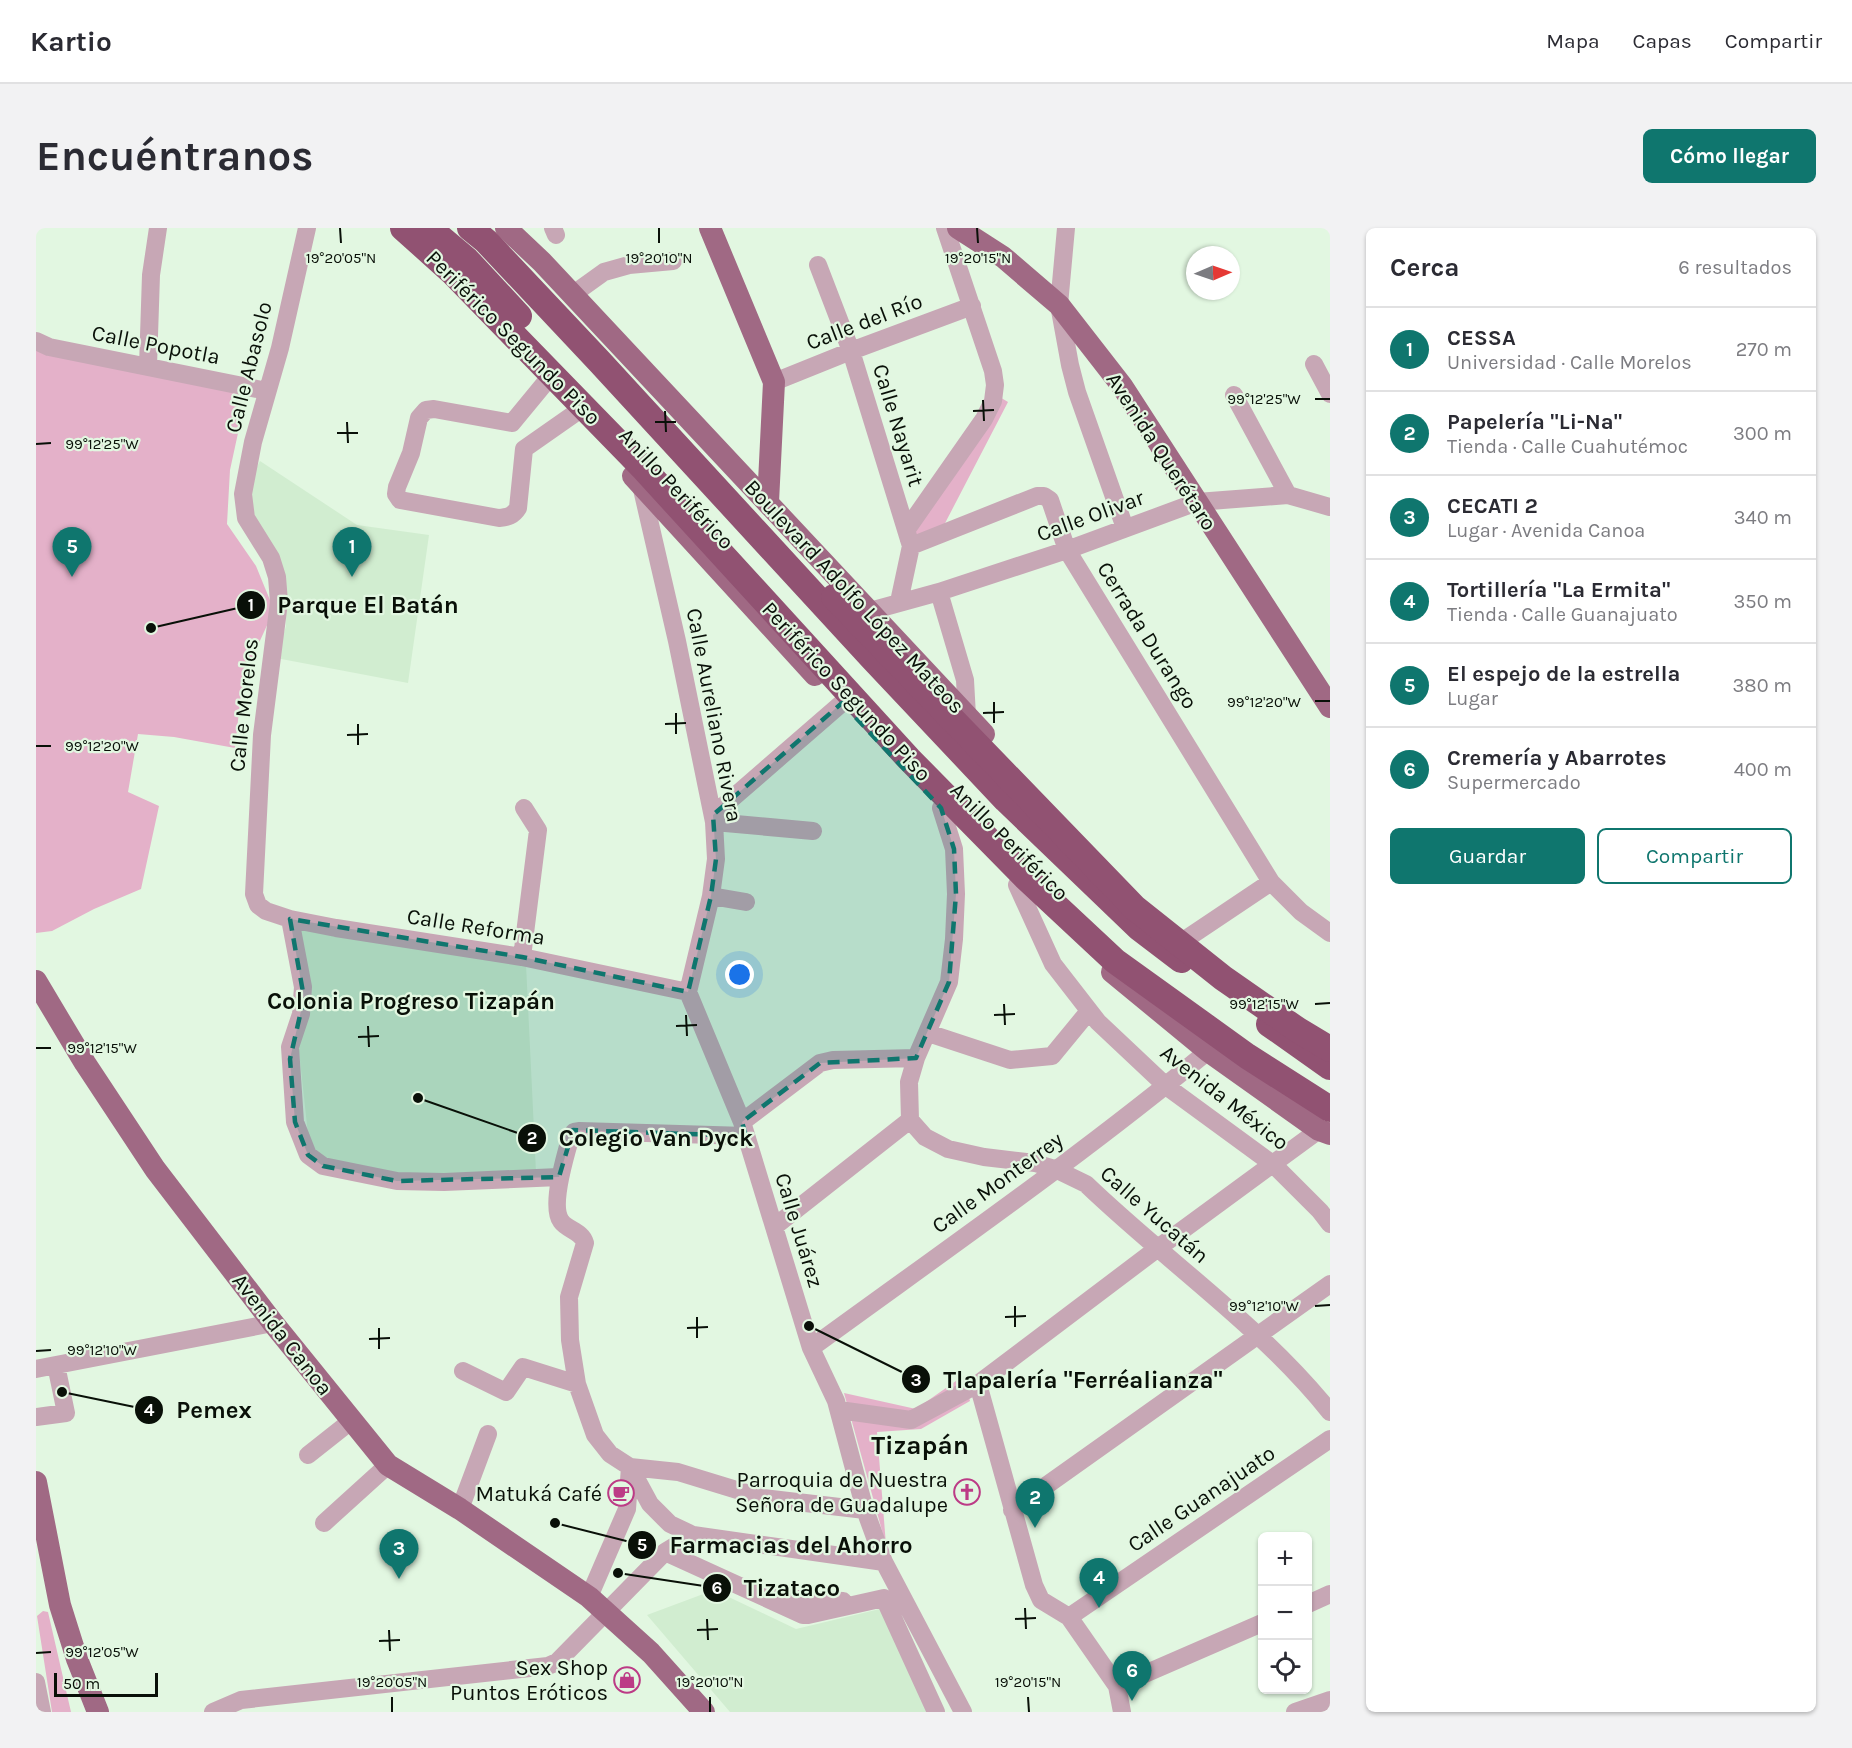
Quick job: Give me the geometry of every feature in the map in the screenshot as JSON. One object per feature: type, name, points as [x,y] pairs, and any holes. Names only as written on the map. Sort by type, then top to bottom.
[{"type":"highway","name":"Periférico Segundo Piso","points":[[403,228],[452,272],[644,469],[909,759],[1025,878],[1115,961],[1247,1056],[1327,1127]]},
{"type":"highway","name":"Anillo Periférico","points":[[429,228],[467,260],[1026,862],[1154,977],[1269,1063],[1330,1100]]},
{"type":"highway","name":"Anillo Periférico","points":[[470,228],[486,241],[599,360],[873,659],[1006,800],[1139,928],[1236,1001],[1330,1067]]},
{"type":"highway","points":[[489,228],[593,333],[834,597],[1135,908],[1223,978],[1298,1030],[1330,1049]]},
{"type":"highway","points":[[873,659],[929,675]]},
{"type":"main road","points":[[391,228],[545,383],[842,703],[1017,885],[1085,950],[1208,1051],[1327,1127]]},
{"type":"main road","name":"Boulevard Adolfo López Mateos","points":[[506,228],[542,262],[768,501],[1088,846],[1186,939],[1330,1039]]},
{"type":"main road","points":[[710,228],[774,382],[768,501]]},
{"type":"main road","name":"Avenida Querétaro","points":[[958,228],[1003,256],[1059,306],[1122,386],[1330,707]]},
{"type":"main road","name":"Avenida Canoa","points":[[36,981],[85,1063],[155,1169],[273,1323],[388,1465],[460,1509],[597,1605],[651,1653],[704,1712]]},
{"type":"main road","points":[[36,1482],[40,1528],[60,1605],[77,1659],[98,1712]]},
{"type":"main road","points":[[36,1595],[52,1597],[60,1605]]},
{"type":"street","points":[[148,366],[151,275],[158,228]]},
{"type":"street","name":"Calle Abasolo","points":[[246,518],[243,494],[253,442],[279,348],[307,228]]},
{"type":"street","points":[[909,538],[984,419],[993,401],[995,385],[993,371],[945,228]]},
{"type":"street","points":[[1066,228],[1059,306],[1070,365],[1077,392],[1125,528]]},
{"type":"street","points":[[572,295],[604,272],[629,265],[673,261]]},
{"type":"street","name":"Calle Nayarit","points":[[818,265],[851,351],[909,538],[899,602]]},
{"type":"street","name":"Calle del Río","points":[[774,382],[972,306]]},
{"type":"street","name":"Calle Popotla","points":[[36,341],[49,347],[267,391]]},
{"type":"street","points":[[1314,364],[1330,394]]},
{"type":"street","points":[[545,383],[512,423],[434,409],[426,410],[419,417],[411,453],[397,487],[396,494],[400,500],[499,518],[508,517],[518,508],[524,449],[574,414]]},
{"type":"street","points":[[1234,395],[1288,495]]},
{"type":"street","name":"Calle Aureliano Rivera","points":[[641,484],[714,818],[716,859],[711,896],[688,992]]},
{"type":"street","name":"Calle Olivar","points":[[870,611],[939,592],[1067,550],[1197,502],[1288,495],[1330,507]]},
{"type":"street","name":"Cerrada Durango","points":[[909,538],[1037,496],[1044,496],[1050,500],[1067,550],[1271,882],[1301,912],[1330,933]]},
{"type":"street","name":"Calle Morelos","points":[[246,518],[271,558],[277,577],[279,602],[262,735],[254,894],[258,905]]},
{"type":"street","points":[[939,592],[965,680],[967,716]]},
{"type":"street","points":[[714,818],[842,703]]},
{"type":"street","points":[[522,957],[538,830],[524,808]]},
{"type":"street","points":[[774,1227],[910,1120],[909,1082],[916,1058],[949,982],[954,939],[956,894],[954,849],[941,808]]},
{"type":"street","points":[[714,818],[813,831]]},
{"type":"street","points":[[1186,939],[1271,882]]},
{"type":"street","name":"Avenida México","points":[[1017,885],[1053,964],[1098,1022],[1166,1086],[1274,1164],[1330,1224]]},
{"type":"street","points":[[711,896],[746,902]]},
{"type":"street","name":"Calle Reforma","points":[[258,905],[266,911],[290,919],[522,957],[688,992]]},
{"type":"street","points":[[290,919],[304,998],[290,1047],[290,1059],[295,1122],[308,1155],[323,1166],[397,1181],[444,1182],[559,1178]]},
{"type":"street","name":"Calle Juárez","points":[[688,992],[744,1129],[811,1348],[839,1410],[866,1510],[884,1562],[963,1712]]},
{"type":"street","points":[[928,1033],[1010,1060],[1052,1056],[1089,1011]]},
{"type":"street","name":"Calle Monterrey","points":[[811,1348],[1056,1169],[1166,1086],[1208,1051]]},
{"type":"street","points":[[866,1510],[763,1498],[678,1472],[630,1467],[610,1454],[595,1435],[577,1384],[570,1340],[569,1297],[585,1243],[582,1236],[562,1223],[558,1215],[559,1178],[574,1132],[744,1129],[820,1063],[916,1058]]},
{"type":"street","name":"Calle Yucatán","points":[[910,1120],[925,1137],[948,1149],[984,1157],[1035,1163],[1056,1169],[1086,1184],[1258,1335],[1330,1412]]},
{"type":"street","points":[[839,1410],[911,1420],[978,1384],[1158,1248],[1327,1127]]},
{"type":"street","points":[[1012,1510],[1330,1284]]},
{"type":"street","points":[[36,1369],[273,1323]]},
{"type":"street","points":[[36,1417],[66,1413],[56,1365]]},
{"type":"street","points":[[463,1371],[506,1392],[524,1366],[577,1384]]},
{"type":"street","points":[[978,1384],[1034,1585],[1041,1600],[1069,1617],[1117,1686],[1122,1712]]},
{"type":"street","points":[[308,1455],[351,1421]]},
{"type":"street","points":[[460,1509],[488,1434]]},
{"type":"street","name":"Calle Guanajuato","points":[[1069,1617],[1330,1439]]},
{"type":"street","points":[[324,1523],[388,1465]]},
{"type":"street","points":[[630,1467],[650,1504],[670,1524],[693,1535],[884,1562]]},
{"type":"street","points":[[597,1605],[627,1509],[630,1467]]},
{"type":"street","points":[[213,1712],[241,1700],[548,1666],[557,1662],[597,1605],[665,1552],[693,1535]]},
{"type":"street","points":[[665,1552],[764,1597],[866,1602],[884,1598],[936,1712]]},
{"type":"street","points":[[1312,1602],[1330,1594]]},
{"type":"street","points":[[1117,1686],[1258,1625]]},
{"type":"street","points":[[77,1659],[87,1712]]},
{"type":"street","points":[[36,1683],[42,1712]]},
{"type":"street","points":[[1295,1712],[1330,1700]]},
{"type":"highlighted area","points":[[842,703],[941,808],[954,849],[956,894],[949,982],[916,1058],[820,1063],[742,1122],[746,1136],[573,1130],[559,1177],[397,1181],[323,1166],[308,1155],[295,1122],[290,1059],[304,998],[290,919],[522,957],[688,992],[711,896],[716,859],[713,815]]},
{"type":"shaded area","points":[[36,347],[254,381],[243,410],[230,470],[227,524],[256,566],[274,610],[258,645],[241,693],[235,748],[174,737],[138,734],[128,792],[159,806],[141,889],[94,909],[52,931],[36,933]]},
{"type":"shaded area","points":[[988,390],[1008,402],[942,529],[900,542],[904,524],[982,409]]},
{"type":"shaded area","points":[[260,461],[357,525],[429,535],[408,683],[276,658],[286,626],[285,594],[254,530],[246,487]]},
{"type":"shaded area","points":[[297,927],[526,964],[536,1172],[398,1177],[345,1166],[310,1153],[298,1042],[311,1000]]},
{"type":"shaded area","points":[[963,1376],[970,1401],[921,1429],[877,1432],[886,1545],[844,1393],[916,1409]]},
{"type":"shaded area","points":[[714,1590],[796,1629],[884,1608],[927,1712],[730,1712],[647,1615]]},
{"type":"shaded area","points":[[43,1611],[48,1612],[71,1712],[52,1712],[37,1616]]},
{"type":"place","name":"El espejo de la estrella","points":[[72,577]]},
{"type":"place","name":"CESSA","points":[[352,577]]},
{"type":"place","name":"Parque El Batán","points":[[151,628]]},
{"type":"place","name":"Colegio Van Dyck","points":[[418,1098]]},
{"type":"place","name":"Tlapalería \"Ferréalianza\"","points":[[809,1326]]},
{"type":"place","name":"Pemex","points":[[62,1392]]},
{"type":"place","name":"Parroquia de Nuestra Señora de Guadalupe","points":[[967,1492]]},
{"type":"place","name":"Matuká Café","points":[[621,1493]]},
{"type":"place","name":"Farmacias del Ahorro","points":[[555,1523]]},
{"type":"place","name":"Papelería \"Li-Na\"","points":[[1035,1528]]},
{"type":"place","name":"Tizataco","points":[[618,1573]]},
{"type":"place","name":"CECATI 2","points":[[399,1579]]},
{"type":"place","name":"Tortillería \"La Ermita\"","points":[[1099,1608]]},
{"type":"place","name":"Sex Shop Puntos Eróticos","points":[[627,1680]]},
{"type":"place","name":"Cremería y Abarrotes","points":[[1132,1701]]},
{"type":"district","name":"Colonia Progreso Tizapán","points":[[411,1001]]},
{"type":"district","name":"Tizapán","points":[[920,1445]]}]
